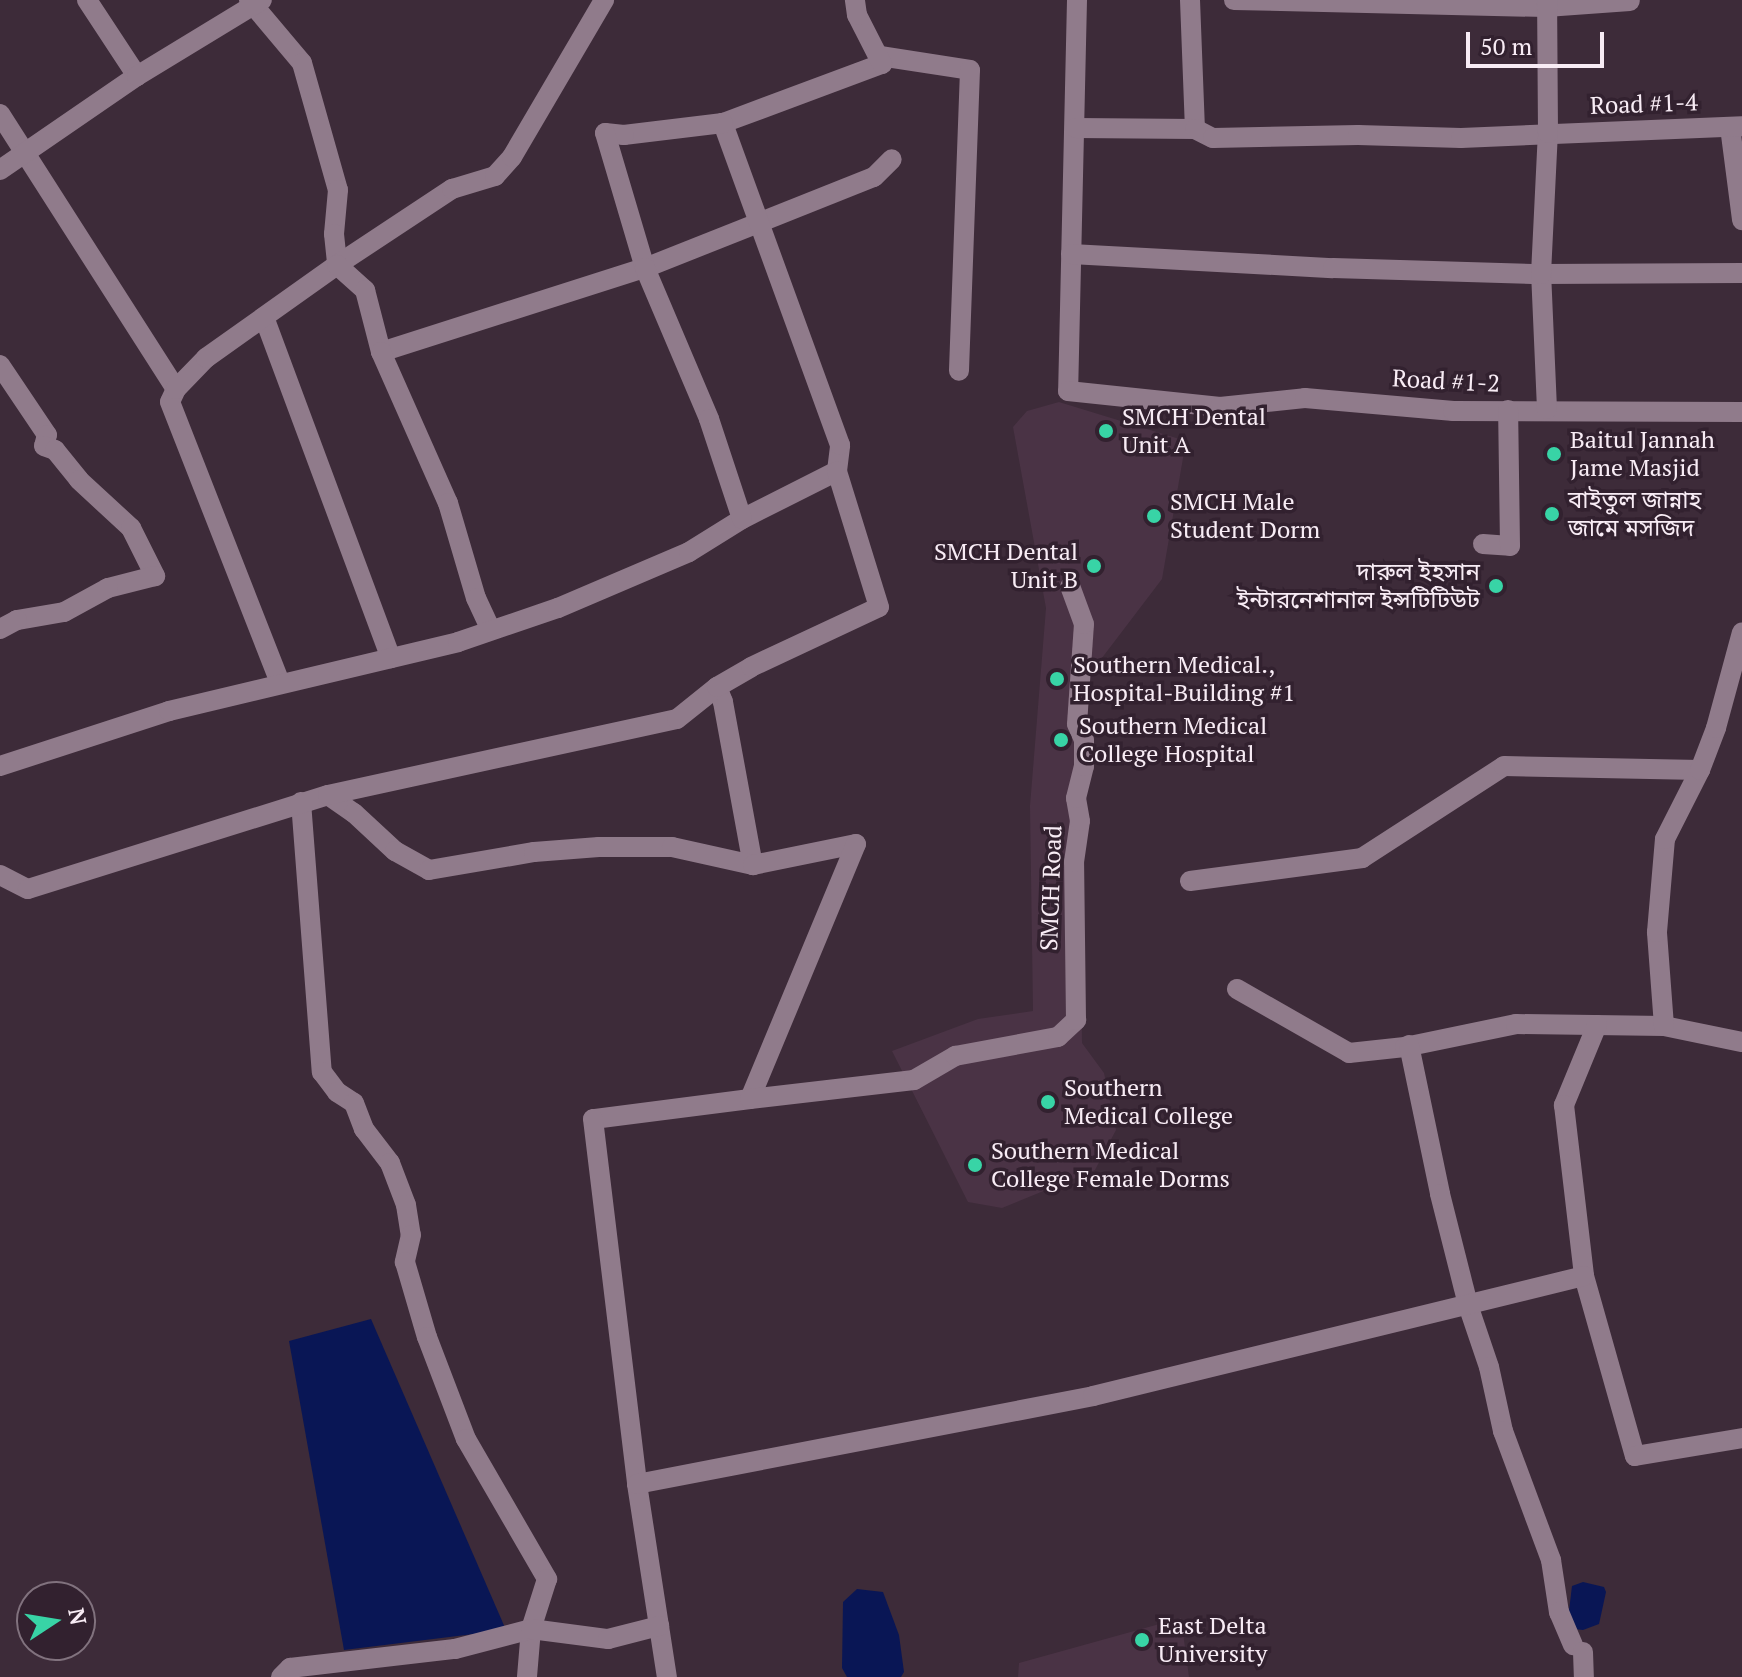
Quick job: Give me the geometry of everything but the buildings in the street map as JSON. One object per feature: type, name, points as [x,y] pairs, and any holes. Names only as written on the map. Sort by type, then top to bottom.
[{"type":"street","points":[[87,0],[137,76]]},
{"type":"street","points":[[280,683],[170,402],[176,389],[206,358],[337,265],[452,189],[495,176],[512,157],[604,0]]},
{"type":"street","points":[[742,519],[709,419],[645,268],[605,133],[624,135],[723,123],[882,64],[857,15],[855,0]]},
{"type":"street","points":[[1077,0],[1071,254],[1333,268],[1541,274],[1742,273]]},
{"type":"street","points":[[1190,0],[1195,129]]},
{"type":"street","points":[[1234,0],[1546,4],[1630,1]]},
{"type":"street","points":[[0,170],[137,76],[255,2],[302,63],[338,190],[334,234],[337,265],[365,290],[381,352],[448,503],[476,598],[490,628]]},
{"type":"street","points":[[1546,4],[1548,133],[1541,274],[1542,358],[1547,409]]},
{"type":"street","points":[[880,56],[970,70],[959,371]]},
{"type":"street","points":[[0,114],[176,389]]},
{"type":"street","points":[[0,875],[28,889],[301,802],[677,719],[717,687],[751,667],[879,607],[837,471],[840,445],[723,123]]},
{"type":"street","points":[[1736,126],[1742,220]]},
{"type":"street","name":"Road #1-4","points":[[1076,128],[1195,129],[1213,138],[1358,135],[1461,138],[1736,126]]},
{"type":"street","points":[[381,352],[645,268],[874,177],[892,159]]},
{"type":"street","name":"Road #1-2","points":[[1071,254],[1068,391],[1220,407],[1305,398],[1453,411],[1742,412]]},
{"type":"street","points":[[264,317],[391,658]]},
{"type":"street","points":[[0,365],[47,435],[44,446],[55,450],[79,480],[131,528],[155,576],[108,588],[64,612],[17,620],[0,629]]},
{"type":"street","points":[[1483,544],[1510,546],[1508,410]]},
{"type":"street","points":[[0,766],[169,711],[458,642],[490,628],[558,608],[689,552],[742,519],[837,471]]},
{"type":"street","name":"SMCH Road","points":[[750,1099],[914,1080],[955,1056],[1058,1037],[1076,1020],[1074,862],[1080,821],[1076,798],[1084,766],[1084,740],[1077,724],[1084,624],[1070,586]]},
{"type":"street","points":[[1664,1026],[1657,932],[1665,839],[1700,770],[1716,728],[1742,632]]},
{"type":"street","points":[[717,687],[723,702],[753,865]]},
{"type":"street","points":[[1190,881],[1362,858],[1504,766],[1700,770]]},
{"type":"street","points":[[328,795],[395,851],[429,870],[534,852],[599,847],[672,847],[753,865],[856,844],[750,1099],[593,1119],[637,1484],[667,1677]]},
{"type":"street","points":[[301,802],[322,1072],[337,1092],[354,1103],[364,1129],[390,1163],[411,1235],[405,1262],[427,1337],[466,1439],[547,1579],[531,1629],[527,1677]]},
{"type":"street","points":[[1237,989],[1349,1053],[1516,1024],[1664,1026],[1742,1042]]},
{"type":"street","points":[[1597,1025],[1564,1105],[1584,1276],[1635,1456],[1742,1438]]},
{"type":"street","points":[[1409,1045],[1440,1194],[1468,1305],[1489,1367],[1503,1431],[1551,1560],[1559,1612],[1578,1648],[1584,1677]]},
{"type":"street","points":[[637,1484],[1093,1396],[1584,1276]]},
{"type":"street","points":[[281,1677],[290,1668],[455,1649],[531,1629],[608,1639],[659,1626]]},
{"type":"shaded area","name":"Southern Medical College Hospital","points":[[1059,402],[1186,441],[1162,579],[1089,675],[1080,865],[1082,1043],[1104,1073],[1116,1130],[1095,1170],[1002,1208],[968,1202],[892,1051],[978,1019],[1033,1011],[1030,806],[1046,608],[1013,427],[1027,411]]},
{"type":"shaded area","points":[[371,1319],[506,1630],[344,1650],[289,1341]]},
{"type":"shaded area","points":[[1583,1582],[1604,1587],[1606,1592],[1599,1624],[1583,1630],[1574,1629],[1568,1619],[1572,1586]]},
{"type":"shaded area","points":[[857,1589],[883,1592],[899,1635],[904,1672],[901,1677],[847,1677],[842,1668],[843,1602]]},
{"type":"shaded area","name":"East Delta University","points":[[1181,1618],[1189,1677],[1018,1677],[1019,1663]]},
{"type":"place","name":"SMCH Dental Unit A","points":[[1106,431]]},
{"type":"place","name":"Baitul Jannah Jame Masjid","points":[[1554,454]]},
{"type":"place","name":"বাইতুল জান্নাহ জামে মসজিদ","points":[[1552,514]]},
{"type":"place","name":"SMCH Male Student Dorm","points":[[1154,516]]},
{"type":"place","name":"SMCH Dental Unit B","points":[[1094,566]]},
{"type":"place","name":"দারুল ইহসান ইন্টারনেশানাল ইন্সটিটিউট","points":[[1496,586]]},
{"type":"place","name":"Southern Medical., Hospital-Building #1","points":[[1057,679]]},
{"type":"place","name":"Southern Medical College Hospital","points":[[1061,740]]},
{"type":"place","name":"Southern Medical College","points":[[1048,1102]]},
{"type":"place","name":"Southern Medical College Female Dorms","points":[[975,1165]]},
{"type":"place","name":"East Delta University","points":[[1142,1640]]}]
